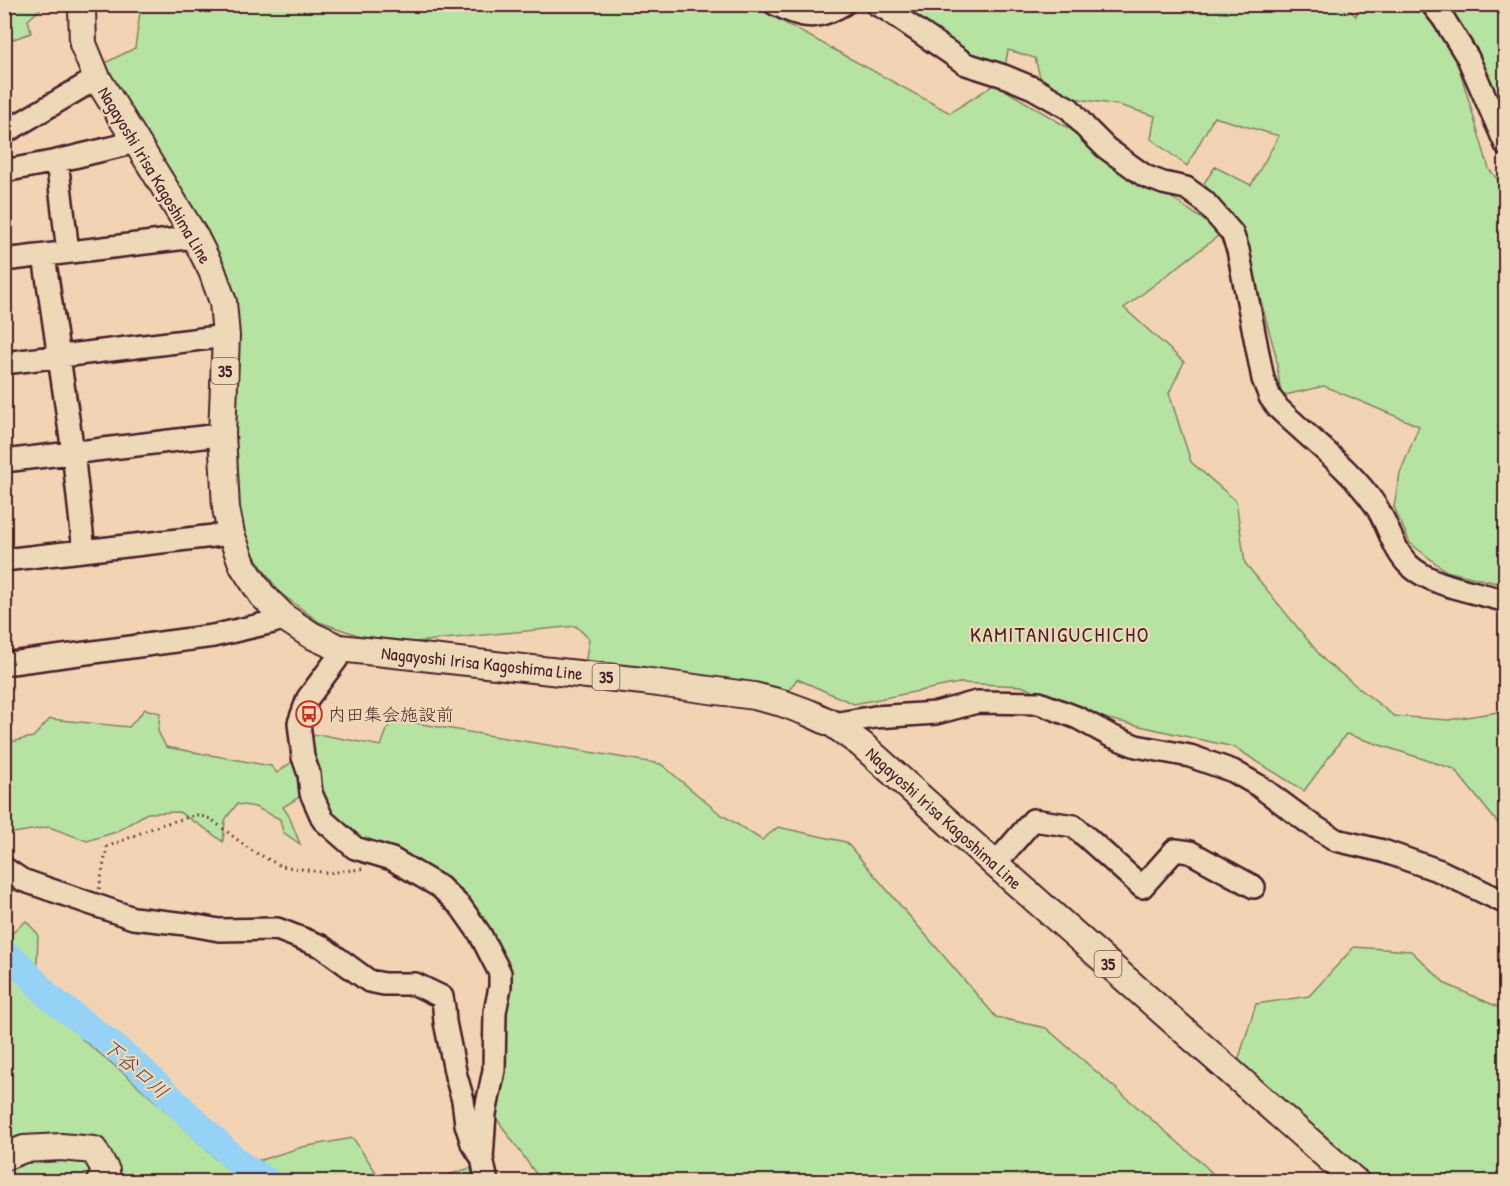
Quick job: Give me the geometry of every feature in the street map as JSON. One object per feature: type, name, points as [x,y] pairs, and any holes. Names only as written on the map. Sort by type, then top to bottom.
[{"type":"main road","name":"Nagayoshi Irisa Kagoshima Line","points":[[84,4],[82,9],[83,44],[98,78],[195,237],[212,271],[223,302],[226,336],[222,434],[226,508],[231,534],[243,566],[262,595],[285,618],[310,635],[339,648],[631,679],[754,696],[782,703],[833,724],[861,744],[1356,1182]]},
{"type":"main road","points":[[4,1157],[24,1149],[60,1147],[94,1150],[106,1171],[99,1182]]},
{"type":"street","points":[[774,4],[788,11],[814,17],[844,4]]},
{"type":"street","points":[[876,4],[966,64],[1024,84],[1070,109],[1106,148],[1145,176],[1186,188],[1204,201],[1232,234],[1238,250],[1263,380],[1270,397],[1278,408],[1344,468],[1376,506],[1396,546],[1410,565],[1437,581],[1506,601]]},
{"type":"street","points":[[1432,4],[1468,58],[1506,145]]},
{"type":"street","points":[[4,133],[98,78]]},
{"type":"street","points":[[4,171],[136,142]]},
{"type":"street","points":[[57,161],[68,252]]},
{"type":"street","points":[[4,260],[195,237]]},
{"type":"street","points":[[44,256],[60,356],[84,551]]},
{"type":"street","points":[[4,363],[226,336]]},
{"type":"street","points":[[4,461],[222,434]]},
{"type":"street","points":[[4,560],[231,534]]},
{"type":"street","points":[[4,664],[213,636],[285,618]]},
{"type":"street","points":[[339,648],[337,659],[308,698],[299,723],[303,757],[309,774],[311,793],[323,820],[355,848],[392,859],[440,887],[461,907],[480,934],[500,973],[495,1012],[494,1070],[485,1114],[482,1158],[487,1182]]},
{"type":"street","points":[[833,724],[875,717],[936,713],[977,702],[1039,703],[1078,718],[1111,736],[1136,746],[1190,756],[1233,771],[1259,786],[1308,823],[1336,840],[1383,851],[1440,871],[1506,903]]},
{"type":"street","points":[[995,864],[1033,820],[1074,826],[1142,886],[1175,850],[1190,852],[1254,887]]},
{"type":"street","points":[[4,868],[22,880],[133,918],[219,930],[277,929],[321,946],[369,981],[384,984],[415,984],[442,997],[444,1022],[463,1100],[466,1124],[472,1143],[482,1158]]},
{"type":"path","points":[[96,906],[107,847],[160,825],[197,815],[211,819],[249,849],[281,866],[327,873],[365,869]]},
{"type":"green space","points":[[750,4],[950,113],[995,84],[1092,142],[1222,233],[1124,308],[1184,362],[1169,393],[1191,462],[1236,501],[1245,563],[1324,660],[1394,716],[1448,720],[1505,710],[1505,829],[1454,769],[1346,734],[1304,791],[1234,747],[1108,719],[1021,686],[959,683],[854,704],[797,679],[787,693],[585,665],[589,639],[576,626],[415,642],[405,651],[319,622],[279,592],[248,547],[234,505],[232,304],[103,64],[135,48],[141,5]]},
{"type":"green space","points":[[1343,4],[1356,16],[1359,5],[1417,5],[1455,54],[1489,169],[1505,189],[1505,585],[1446,571],[1410,543],[1394,507],[1400,473],[1419,426],[1324,386],[1281,396],[1276,356],[1246,247],[1204,183],[1215,167],[1251,185],[1279,136],[1214,117],[1187,166],[1151,139],[1155,116],[1118,105],[1072,98],[1040,77],[1035,58],[1008,50],[1004,73],[961,56],[887,5]]},
{"type":"green space","points":[[4,5],[45,5],[28,20],[31,33],[5,42]]},
{"type":"green space","points":[[1443,5],[1505,5],[1505,115],[1469,40]]},
{"type":"green space","points":[[145,709],[160,713],[158,731],[166,747],[271,766],[277,773],[297,758],[306,786],[298,798],[283,807],[300,844],[283,832],[280,819],[255,807],[237,804],[225,820],[223,842],[179,812],[147,813],[116,832],[87,841],[49,827],[8,834],[5,838],[5,743],[33,737],[50,719],[129,727]]},
{"type":"green space","points":[[391,719],[661,764],[719,813],[762,840],[778,827],[846,842],[996,1017],[1046,1028],[1220,1181],[541,1181],[494,1115],[503,1055],[508,987],[465,900],[358,842],[328,815],[317,791],[307,736],[323,735],[381,746]]},
{"type":"green space","points":[[26,921],[38,934],[37,965],[82,1039],[126,1075],[216,1159],[261,1160],[302,1147],[353,1138],[382,1181],[5,1182],[5,956],[12,933]]},
{"type":"green space","points":[[1354,947],[1411,951],[1446,984],[1505,1010],[1505,1181],[1367,1181],[1237,1064],[1256,1004],[1309,996]]},
{"type":"green space","points":[[470,1168],[475,1181],[437,1181],[439,1178]]},
{"type":"waterway","name":"下谷口川","points":[[4,953],[19,964],[49,997],[143,1071],[241,1165],[269,1182]]},
{"type":"place","name":"内田集会施設前","points":[[309,714]]},
{"type":"district","name":"KAMITANIGUCHICHO","points":[[1060,634]]}]
